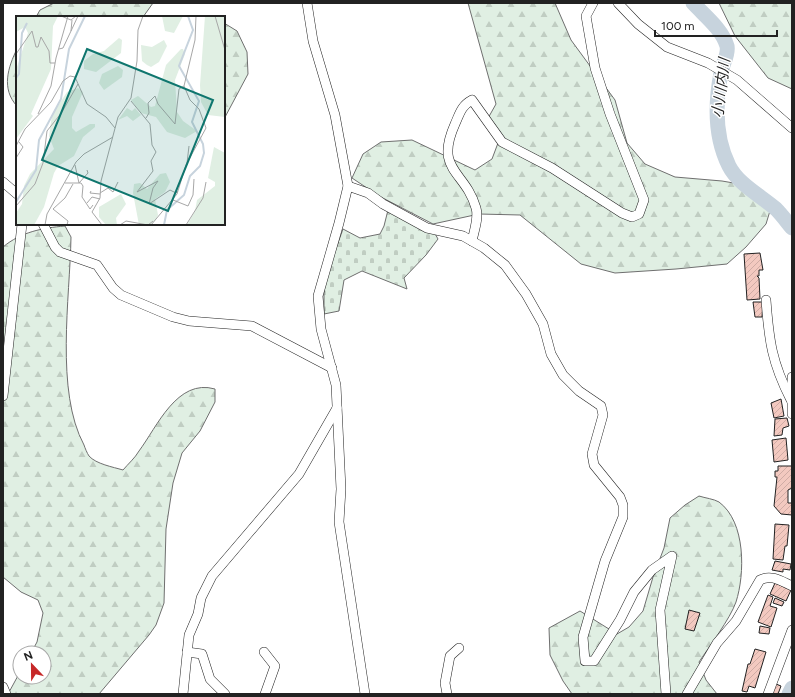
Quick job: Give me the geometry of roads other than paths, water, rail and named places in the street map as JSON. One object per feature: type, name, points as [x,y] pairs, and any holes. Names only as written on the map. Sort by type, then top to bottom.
[{"type":"street","points":[[307,3],[313,40],[335,115],[348,186],[318,296],[321,329],[336,385],[341,490],[339,522],[365,694]]},
{"type":"street","points":[[472,241],[476,226],[477,209],[470,192],[451,166],[447,155],[449,136],[463,105],[472,100],[502,142],[552,168],[622,213],[632,217],[639,214],[644,200],[610,114],[595,68],[586,16],[593,3]]},
{"type":"street","points":[[618,3],[638,24],[667,47],[708,63],[737,80],[792,128]]},
{"type":"street","points":[[3,182],[16,193]]},
{"type":"street","points":[[348,186],[368,193],[383,204],[427,228],[463,236],[505,266],[526,294],[543,324],[551,354],[563,375],[579,391],[601,406],[604,415],[592,454],[594,466],[620,496],[623,505],[623,516],[605,561],[583,637],[585,661],[594,661],[616,626],[634,592],[652,570],[672,556],[660,610],[666,694]]},
{"type":"street","points":[[3,396],[22,225]]},
{"type":"street","points":[[43,225],[54,247],[60,252],[97,265],[113,288],[121,295],[173,317],[189,322],[252,326],[332,368]]},
{"type":"street","points":[[766,300],[770,345],[778,376],[791,400]]},
{"type":"street","points":[[792,377],[792,414]]},
{"type":"street","points":[[183,694],[189,635],[198,614],[201,598],[212,576],[299,474],[337,408]]},
{"type":"street","points":[[688,694],[716,643],[739,616],[760,580],[765,577],[772,577],[792,586]]},
{"type":"street","points":[[768,694],[792,630]]},
{"type":"street","points":[[447,694],[445,683],[450,656],[459,648]]},
{"type":"street","points":[[187,652],[202,654],[210,678],[225,694]]},
{"type":"street","points":[[264,652],[275,666],[265,694]]},
{"type":"street","points":[[3,687],[6,694]]},
{"type":"waterway","name":"小川内川","points":[[693,3],[717,28],[727,46],[727,53],[719,85],[717,108],[718,132],[724,155],[729,166],[738,178],[776,209],[792,228]]},
{"type":"waterway","name":"小川内川","points":[[789,694],[792,688]]}]
